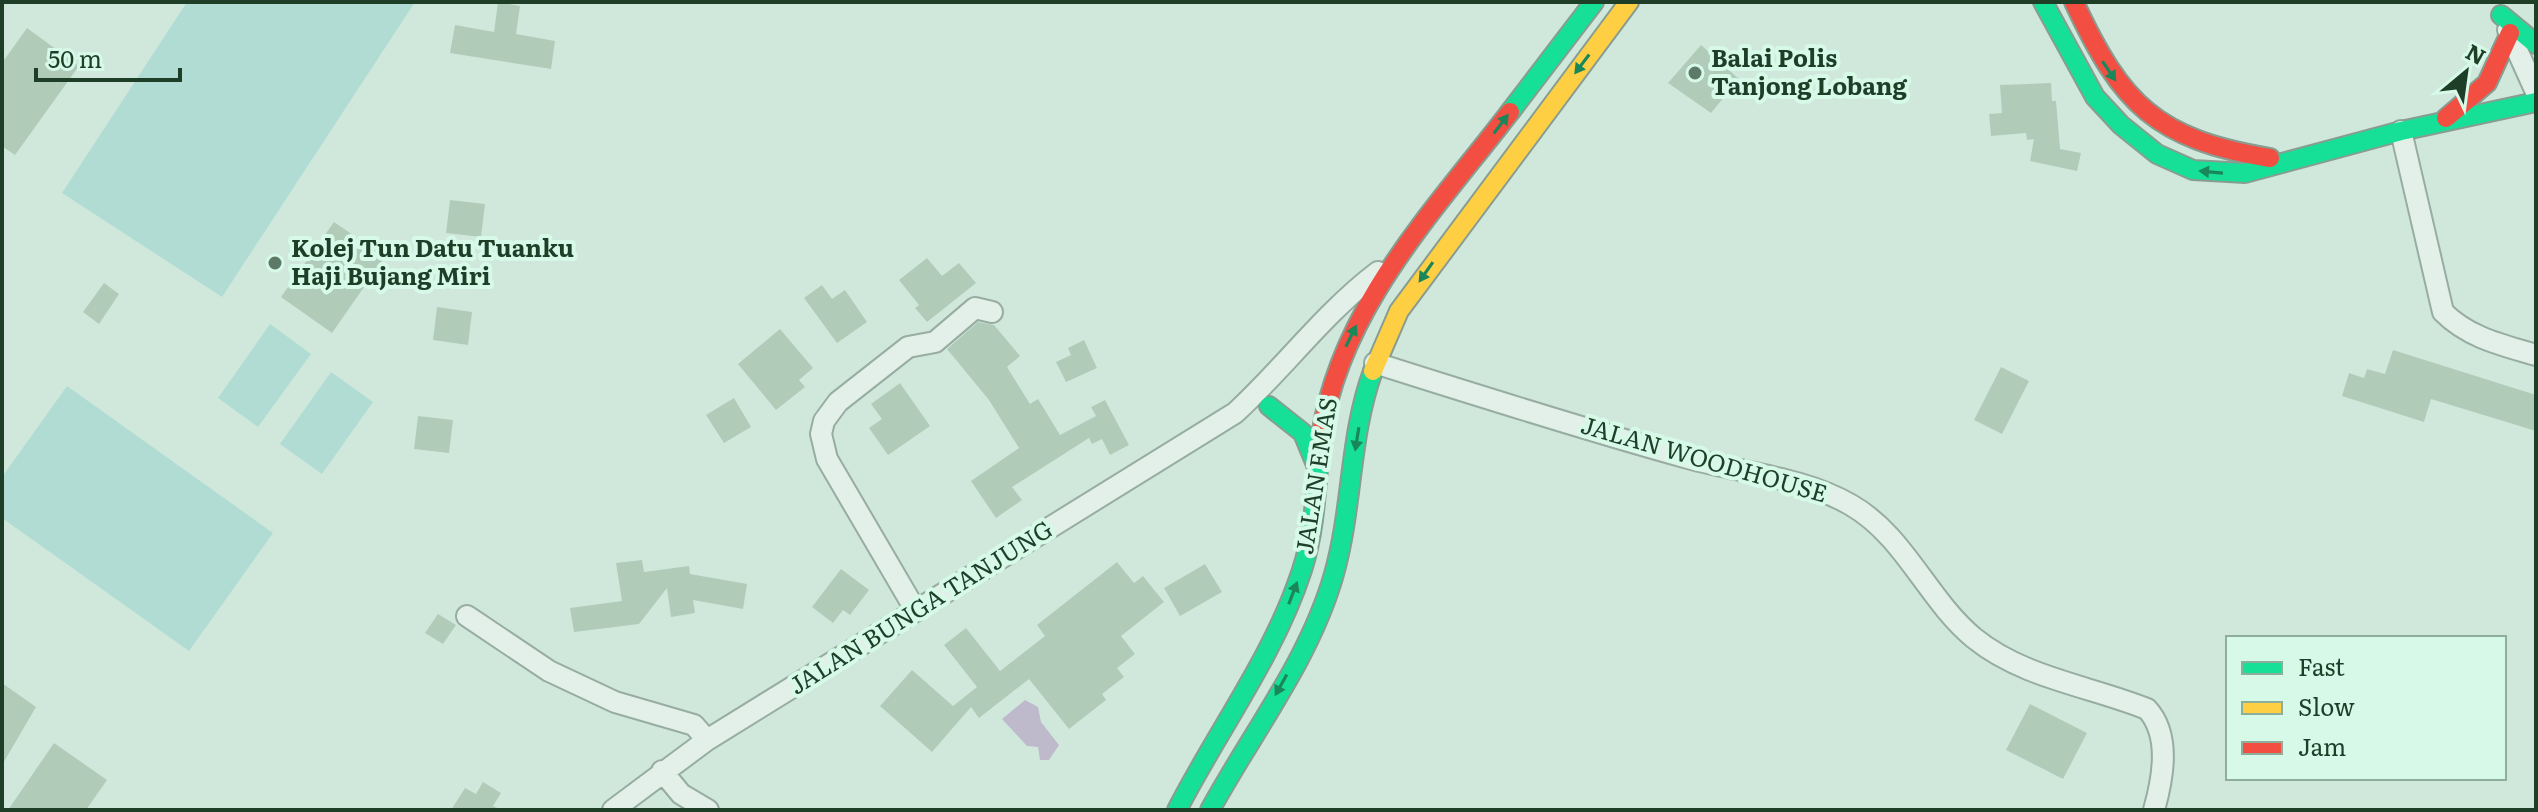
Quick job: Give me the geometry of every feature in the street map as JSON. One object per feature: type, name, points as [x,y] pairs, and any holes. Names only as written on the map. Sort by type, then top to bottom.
[{"type":"main road","name":"JALAN EMAS","points":[[1177,810],[1289,604],[1312,532],[1325,409],[1338,362],[1363,310],[1401,255],[1594,2]]},
{"type":"main road","name":"JALAN EMAS","points":[[1210,810],[1287,676],[1328,593],[1344,524],[1360,419],[1375,363],[1399,311],[1436,257],[1629,2]]},
{"type":"main road","points":[[2043,2],[2095,97],[2121,125],[2157,154],[2193,170],[2245,173],[2401,131],[2536,102]]},
{"type":"main road","points":[[2074,2],[2102,63],[2135,104],[2155,121],[2201,146],[2288,160]]},
{"type":"main road","points":[[2502,17],[2536,44]]},
{"type":"main road","points":[[2437,123],[2470,102],[2493,80],[2502,17]]},
{"type":"main road","points":[[1325,409],[1337,409],[1353,399],[1375,363]]},
{"type":"main road","points":[[1269,406],[1303,433],[1317,467]]},
{"type":"street","points":[[2502,17],[2536,92]]},
{"type":"street","points":[[2401,131],[2443,312],[2458,327],[2477,337],[2536,355]]},
{"type":"street","points":[[1235,413],[1270,381],[1345,297],[1401,255]]},
{"type":"street","points":[[916,611],[827,459],[821,434],[824,421],[838,402],[908,347],[935,342],[975,308],[992,312]]},
{"type":"street","name":"JALAN WOODHOUSE","points":[[1375,363],[1690,459],[1826,493],[1851,504],[1878,522],[1954,620],[1975,639],[2028,670],[2147,709],[2159,722],[2163,753],[2154,810]]},
{"type":"street","points":[[1235,413],[1269,406],[1325,409]]},
{"type":"street","name":"JALAN BUNGA TANJUNG","points":[[613,810],[707,740],[1235,413]]},
{"type":"street","points":[[467,616],[549,671],[615,702],[694,725],[707,740]]},
{"type":"street","points":[[662,771],[681,794],[708,810]]},
{"type":"shaded area","points":[[187,2],[415,2],[222,297],[62,193]]},
{"type":"shaded area","points":[[270,324],[311,354],[258,427],[218,398]]},
{"type":"shaded area","points":[[331,372],[373,402],[322,474],[280,444]]},
{"type":"shaded area","points":[[67,386],[273,533],[189,651],[2,518],[2,477]]},
{"type":"shaded area","points":[[1025,700],[1038,707],[1041,722],[1059,745],[1049,760],[1040,760],[1038,747],[1027,746],[1002,719]]},
{"type":"building","points":[[498,2],[520,6],[516,34],[555,41],[551,69],[450,53],[455,25],[494,32]]},
{"type":"building","points":[[27,28],[79,66],[15,155],[2,146],[2,63]]},
{"type":"building","points":[[1701,45],[1739,79],[1711,113],[1668,83]]},
{"type":"building","points":[[2051,83],[2052,101],[2056,101],[2060,149],[2081,153],[2077,171],[2030,161],[2034,139],[2027,140],[2026,133],[1991,136],[1989,114],[2002,113],[2000,85]]},
{"type":"building","points":[[450,200],[485,204],[481,237],[446,233]]},
{"type":"building","points":[[334,222],[385,257],[332,333],[281,297]]},
{"type":"building","points":[[927,258],[942,276],[959,263],[976,283],[927,322],[915,308],[919,305],[899,280]]},
{"type":"building","points":[[104,283],[119,294],[99,324],[83,312]]},
{"type":"building","points":[[822,285],[832,299],[845,290],[867,322],[837,343],[804,298]]},
{"type":"building","points":[[437,307],[472,312],[468,345],[433,340]]},
{"type":"building","points":[[978,322],[994,325],[1020,356],[1007,367],[1030,404],[1038,399],[1060,435],[1096,416],[1091,407],[1105,400],[1129,445],[1110,455],[1102,439],[1092,444],[1089,438],[1012,487],[1022,500],[996,518],[971,481],[1019,448],[989,400],[947,349]]},
{"type":"building","points":[[780,329],[813,368],[799,380],[805,387],[776,410],[738,364]]},
{"type":"building","points":[[1084,340],[1097,368],[1066,382],[1056,362],[1071,355],[1068,348]]},
{"type":"building","points":[[2393,350],[2536,395],[2536,431],[2431,399],[2424,422],[2342,396],[2349,373],[2364,378],[2367,369],[2385,374]]},
{"type":"building","points":[[2001,367],[2029,381],[2002,434],[1974,420]]},
{"type":"building","points":[[900,383],[930,426],[888,455],[869,428],[882,419],[871,404]]},
{"type":"building","points":[[734,398],[751,427],[724,443],[706,415]]},
{"type":"building","points":[[418,416],[453,420],[449,453],[414,449]]},
{"type":"building","points":[[642,560],[644,572],[689,566],[690,574],[747,584],[743,609],[693,600],[695,613],[671,617],[667,588],[639,624],[574,632],[570,608],[622,601],[616,563]]},
{"type":"building","points":[[1117,562],[1134,583],[1143,576],[1164,602],[1121,636],[1135,654],[1117,668],[1124,677],[1102,694],[1106,700],[1069,729],[1029,679],[979,718],[971,707],[932,752],[880,706],[912,670],[953,706],[977,687],[944,645],[966,628],[1000,671],[1045,636],[1037,625]]},
{"type":"building","points":[[1205,564],[1222,592],[1180,616],[1164,588]]},
{"type":"building","points":[[841,569],[869,590],[850,615],[843,610],[833,623],[812,607]]},
{"type":"building","points":[[438,614],[456,625],[443,644],[425,633]]},
{"type":"building","points":[[2,683],[36,707],[2,765]]},
{"type":"building","points":[[2030,704],[2087,733],[2063,779],[2006,750]]},
{"type":"building","points":[[54,743],[107,780],[86,810],[8,810]]},
{"type":"building","points":[[483,782],[501,793],[493,806],[501,810],[451,810],[465,788],[476,794]]},
{"type":"traffic: fast","points":[[1510,112],[1594,2]]},
{"type":"traffic: fast","points":[[2043,2],[2095,97],[2121,125],[2157,154],[2193,170],[2245,173],[2401,131],[2536,102]]},
{"type":"traffic: fast","points":[[2501,15],[2536,44]]},
{"type":"traffic: fast","points":[[1210,810],[1279,695],[1324,605],[1340,549],[1359,421],[1373,371]]},
{"type":"traffic: fast","points":[[1269,406],[1303,433],[1317,467]]},
{"type":"traffic: fast","points":[[1177,810],[1261,663],[1290,602],[1310,537],[1321,436]]},
{"type":"traffic: slow","points":[[1373,371],[1399,311],[1629,2]]},
{"type":"traffic: jam","points":[[2074,2],[2109,67],[2147,112],[2198,140],[2270,158]]},
{"type":"traffic: jam","points":[[2446,118],[2487,83],[2510,33]]},
{"type":"traffic: jam","points":[[1321,436],[1331,389],[1369,303],[1422,224],[1510,112]]},
{"type":"place","name":"Balai Polis Tanjong Lobang","points":[[1695,73]]},
{"type":"place","name":"Kolej Tun Datu Tuanku Haji Bujang Miri","points":[[275,263]]}]
